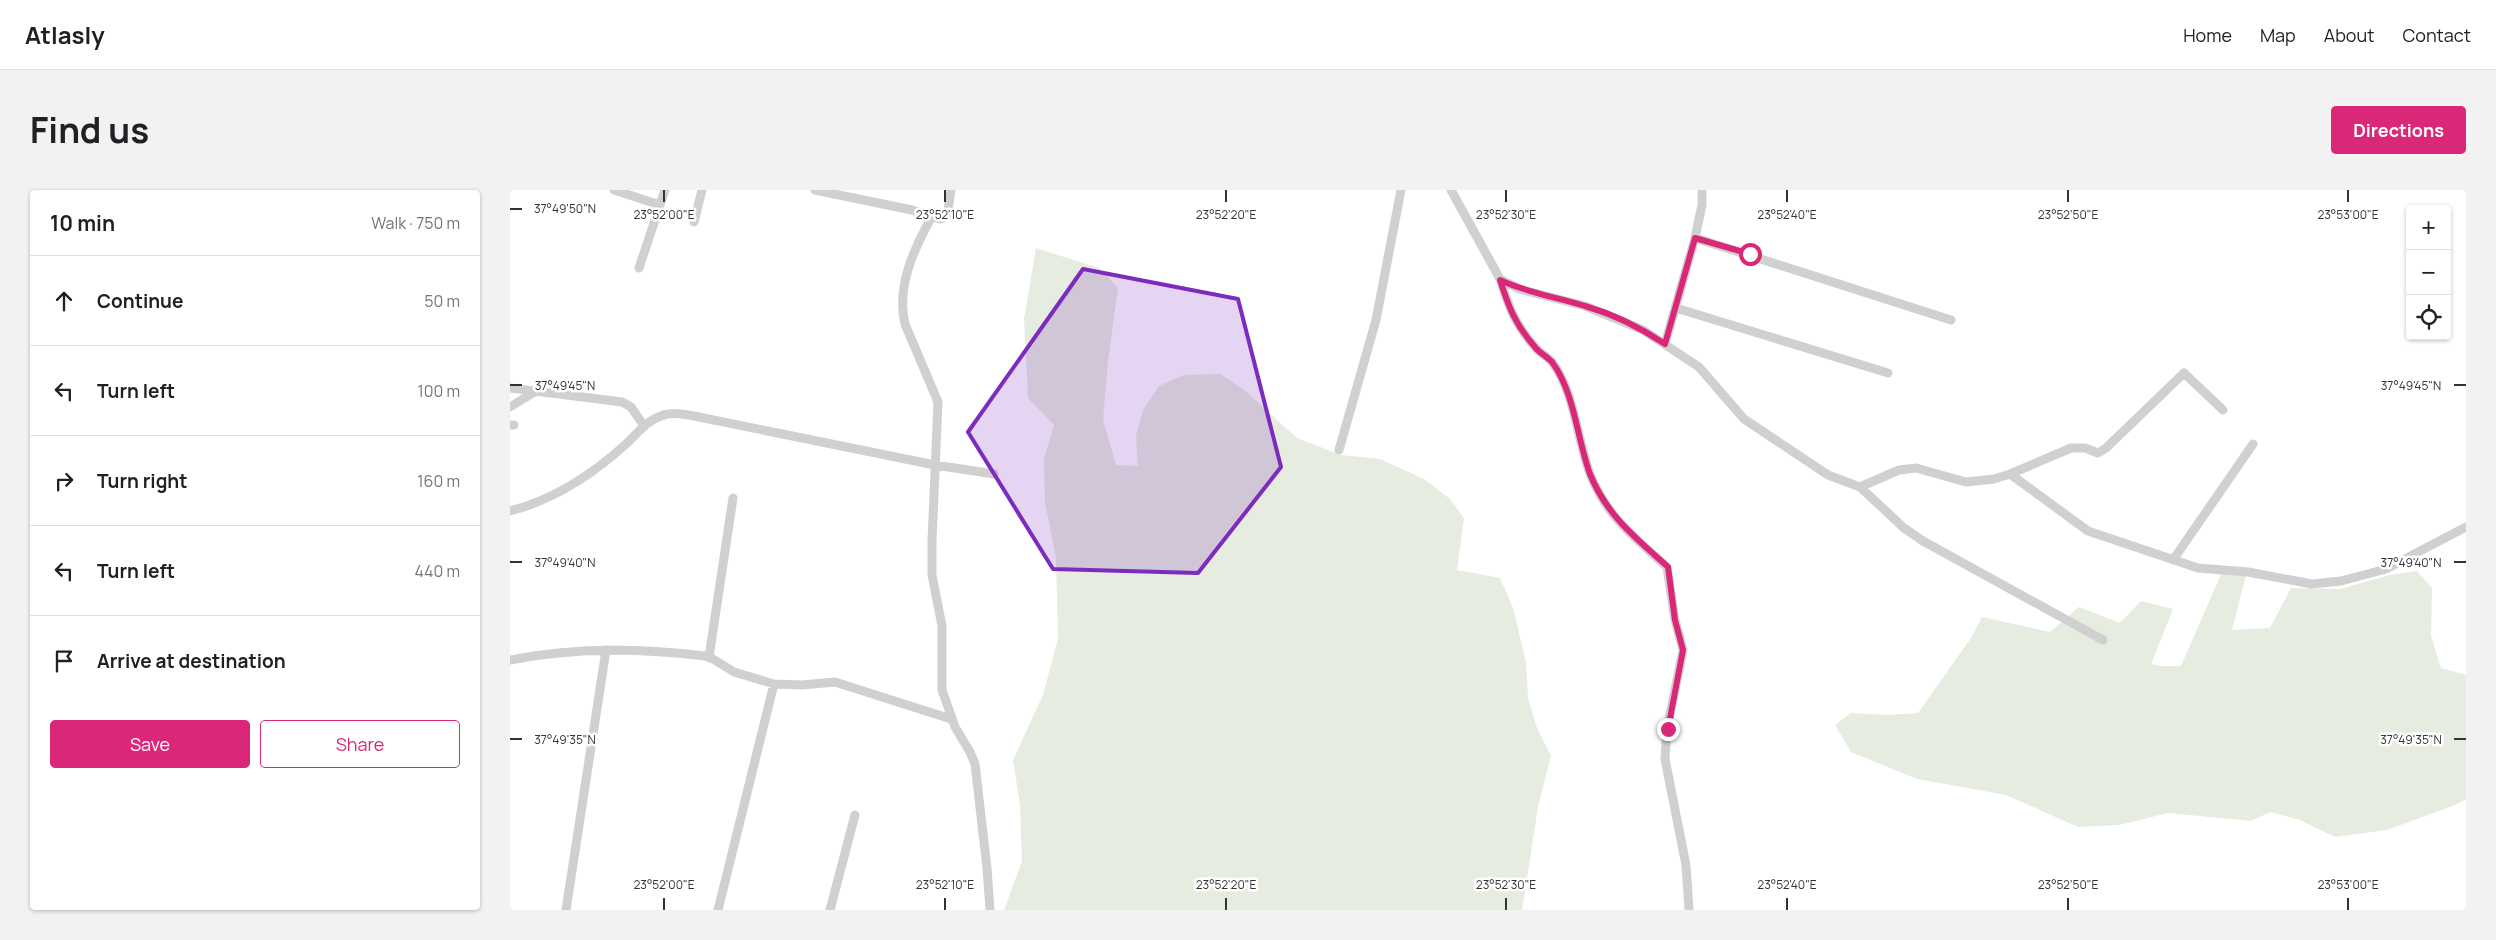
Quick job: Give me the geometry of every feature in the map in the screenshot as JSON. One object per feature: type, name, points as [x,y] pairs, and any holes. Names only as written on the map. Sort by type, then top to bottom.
[{"type":"street","points":[[614,190],[660,205]]},
{"type":"street","points":[[640,268],[664,190]]},
{"type":"street","points":[[694,222],[702,190]]},
{"type":"street","points":[[815,190],[881,202],[944,219],[947,216],[951,190]]},
{"type":"street","points":[[1340,450],[1376,320],[1401,190]]},
{"type":"street","points":[[1451,190],[1500,280],[1512,317],[1536,349],[1552,362],[1572,404],[1590,474],[1606,505],[1632,537],[1668,567],[1675,620],[1683,650],[1668,729],[1665,759],[1686,865],[1690,910]]},
{"type":"street","points":[[1665,344],[1695,238],[1702,205],[1702,190]]},
{"type":"street","points":[[932,216],[908,266],[902,312],[938,402],[932,574],[942,626],[942,690],[951,719],[975,764],[990,910]]},
{"type":"street","points":[[1695,238],[1950,320]]},
{"type":"street","points":[[1500,280],[1535,294],[1585,306],[1642,330],[1665,344],[1708,376],[1744,419],[1828,474],[1860,487],[1904,528],[1923,541],[2103,640]]},
{"type":"street","points":[[1676,308],[1888,373]]},
{"type":"street","points":[[1860,487],[1900,470],[1916,468],[1966,482],[1994,479],[2010,474],[2071,448],[2085,448],[2098,453],[2106,448],[2184,373],[2222,410]]},
{"type":"street","points":[[510,388],[622,402],[631,407],[644,426]]},
{"type":"street","points":[[510,407],[536,391]]},
{"type":"street","points":[[510,511],[529,506],[563,489],[620,449],[644,426],[662,415],[683,414],[935,465],[994,474]]},
{"type":"street","points":[[2173,560],[2253,444]]},
{"type":"street","points":[[2010,474],[2088,531],[2198,568],[2248,572],[2312,584],[2356,578],[2386,569],[2466,527]]},
{"type":"street","points":[[709,658],[733,498]]},
{"type":"street","points":[[510,660],[551,652],[606,650],[709,658],[734,672],[774,684],[802,685],[836,682],[951,719]]},
{"type":"street","points":[[566,910],[606,650]]},
{"type":"street","points":[[718,910],[774,684]]},
{"type":"street","points":[[830,910],[855,815]]},
{"type":"highlighted area","points":[[1083,269],[1238,299],[1281,467],[1198,573],[1053,569],[968,432]]},
{"type":"shaded area","points":[[1036,248],[1099,268],[1118,288],[1108,361],[1103,420],[1116,465],[1138,466],[1136,436],[1143,410],[1159,386],[1184,375],[1220,374],[1243,389],[1297,438],[1341,455],[1380,459],[1424,479],[1450,499],[1464,518],[1457,570],[1500,578],[1513,608],[1526,662],[1528,698],[1537,728],[1551,756],[1538,807],[1522,910],[1004,910],[1022,861],[1020,805],[1013,760],[1043,695],[1058,639],[1056,558],[1045,502],[1044,459],[1054,425],[1028,398],[1024,319]]},
{"type":"shaded area","points":[[2417,571],[2432,588],[2431,636],[2441,668],[2466,675],[2466,799],[2455,805],[2387,830],[2335,837],[2300,820],[2270,812],[2251,821],[2168,813],[2119,825],[2078,827],[2006,795],[1917,779],[1851,752],[1835,725],[1851,713],[1888,715],[1918,713],[1971,638],[1982,617],[2050,632],[2079,607],[2120,623],[2141,601],[2173,609],[2151,664],[2181,666],[2222,572],[2246,575],[2232,630],[2270,628],[2291,588],[2340,589],[2390,575]]},
{"type":"route","points":[[1668,729],[1683,650],[1675,620],[1668,567],[1632,537],[1606,505],[1590,474],[1572,404],[1552,362],[1536,349],[1512,317],[1500,280],[1519,289],[1585,306],[1642,330],[1665,344],[1695,238],[1750,254]]}]
